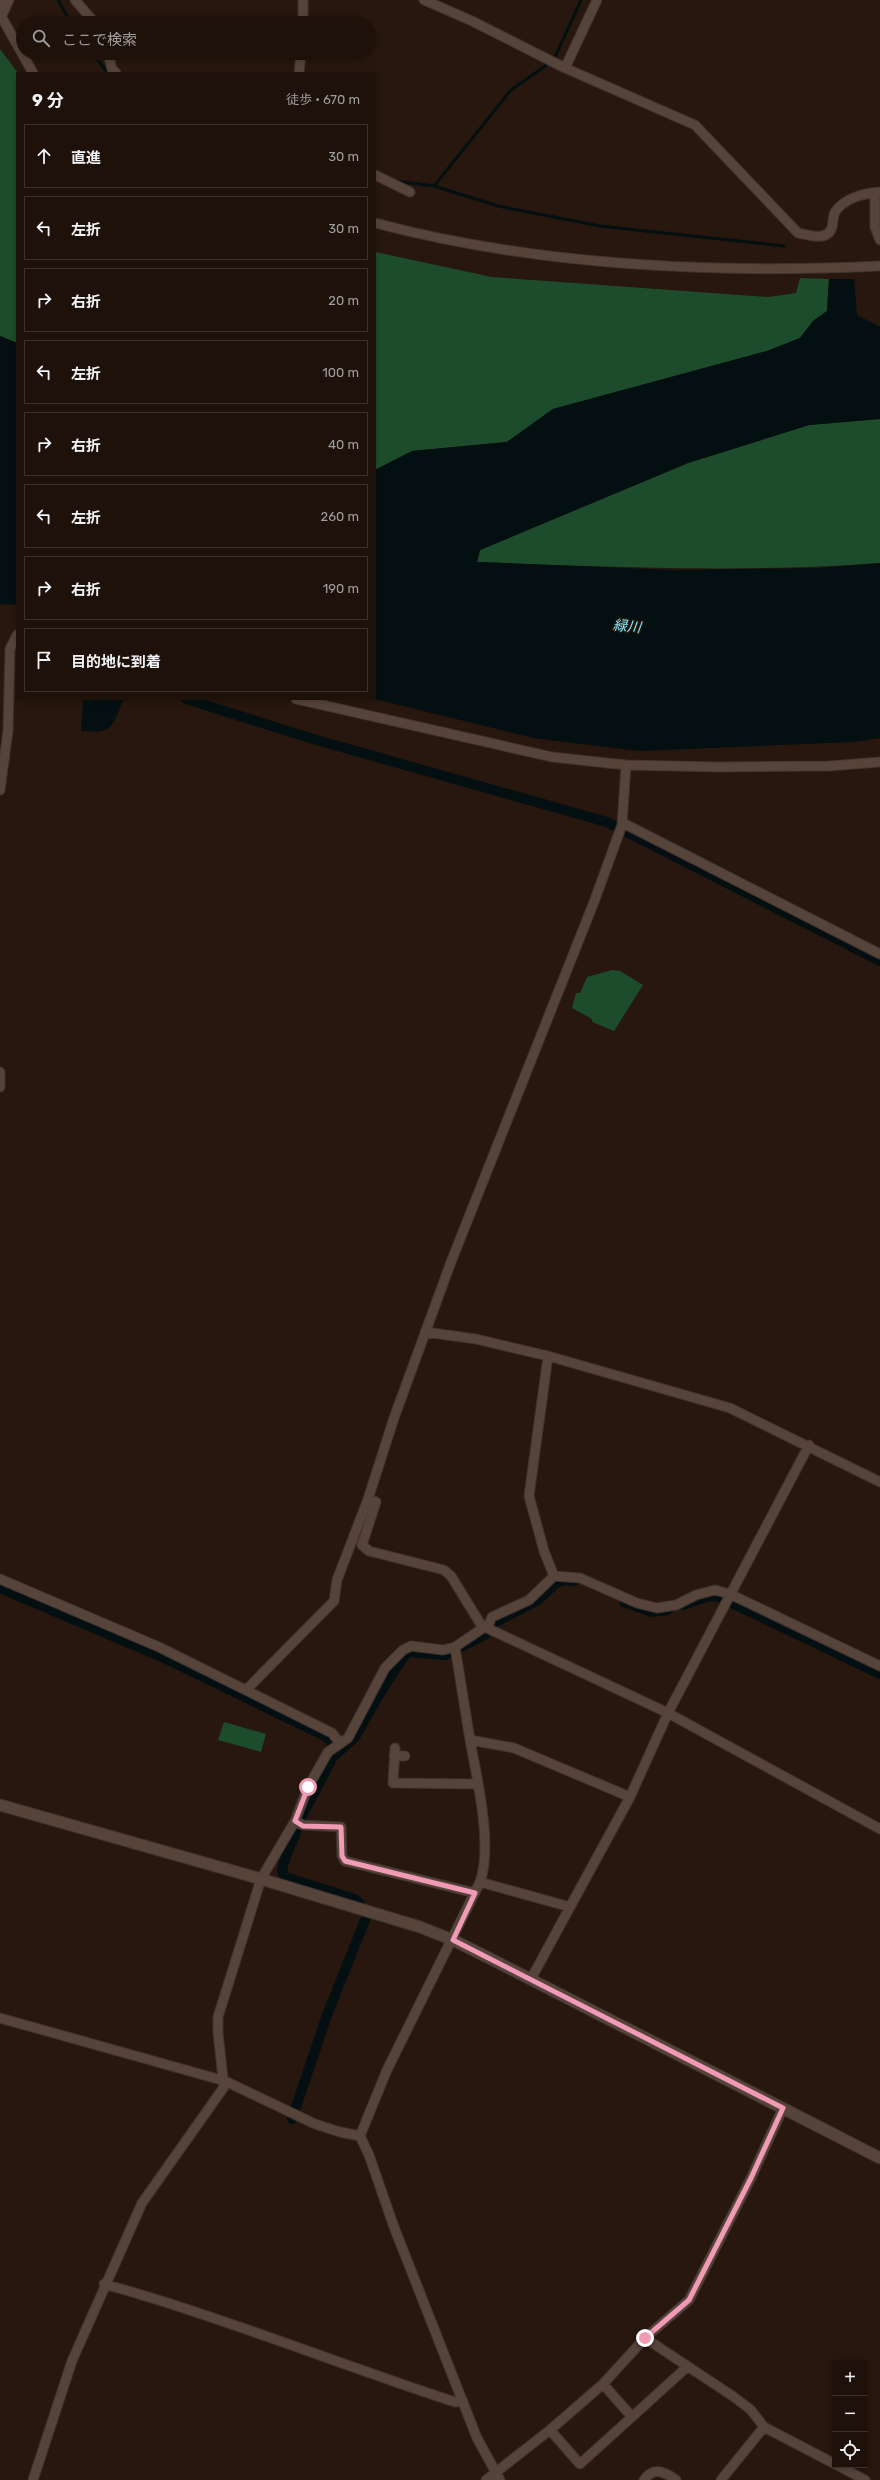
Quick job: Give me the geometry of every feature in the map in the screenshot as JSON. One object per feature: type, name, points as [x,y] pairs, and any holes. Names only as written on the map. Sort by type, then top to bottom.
[{"type":"street","points":[[1,16],[9,0]]},
{"type":"street","points":[[76,0],[89,16]]},
{"type":"street","points":[[303,0],[303,16]]},
{"type":"street","points":[[424,0],[472,21],[564,68],[694,125],[798,233],[812,237],[826,235],[831,230],[835,212],[848,199],[878,192],[875,227],[880,240]]},
{"type":"street","points":[[564,68],[597,0]]},
{"type":"street","points":[[0,1],[1,16],[16,43]]},
{"type":"street","points":[[26,60],[32,72]]},
{"type":"street","points":[[110,60],[112,69],[115,72]]},
{"type":"street","points":[[299,72],[300,60]]},
{"type":"street","points":[[376,175],[410,192]]},
{"type":"street","points":[[376,216],[406,231]]},
{"type":"street","points":[[376,223],[406,231],[522,252],[610,262],[712,267],[880,266]]},
{"type":"street","points":[[0,790],[8,731],[10,649],[16,637]]},
{"type":"street","points":[[300,700],[552,757],[626,765],[718,767],[829,766],[880,762]]},
{"type":"street","points":[[247,1689],[333,1604],[337,1580],[368,1499],[425,1332],[480,1185],[594,902],[621,827],[626,765]]},
{"type":"street","points":[[621,827],[880,954]]},
{"type":"street","points":[[0,1072],[0,1087]]},
{"type":"street","points":[[425,1332],[476,1339],[548,1356],[730,1408],[809,1445],[880,1482]]},
{"type":"street","points":[[548,1356],[529,1496],[544,1551],[554,1576]]},
{"type":"street","points":[[531,1979],[630,1797],[668,1713],[809,1445]]},
{"type":"street","points":[[368,1499],[376,1502],[362,1545],[369,1551],[444,1570],[451,1576],[485,1628],[668,1713],[880,1829]]},
{"type":"street","points":[[33,2480],[72,2361],[104,2284],[142,2203],[221,2092],[225,2081],[218,2033],[218,2017],[261,1879],[299,1823],[308,1787],[328,1752],[348,1738],[385,1668],[410,1646],[443,1650],[456,1649],[485,1628],[492,1617],[529,1600],[554,1576],[580,1578],[637,1603],[657,1608],[676,1605],[696,1595],[715,1590],[728,1598],[880,1666]]},
{"type":"street","points":[[0,1579],[159,1647],[247,1689],[332,1733],[336,1746]]},
{"type":"street","points":[[456,1649],[478,1784],[486,1867],[453,1940],[387,2070],[360,2136],[369,2155],[394,2227],[463,2402],[497,2477]]},
{"type":"street","points":[[470,1740],[514,1748],[630,1797]]},
{"type":"street","points":[[405,1756],[394,1752],[392,1782],[478,1784]]},
{"type":"street","points":[[0,1805],[261,1879],[420,1927],[453,1940],[880,2158]]},
{"type":"street","points":[[299,1823],[341,1827],[342,1856],[345,1861],[475,1893]]},
{"type":"street","points":[[480,1882],[570,1907]]},
{"type":"street","points":[[0,2018],[225,2081],[295,2115],[340,2132],[360,2136]]},
{"type":"street","points":[[486,2480],[497,2477],[603,2384],[645,2338],[689,2300],[751,2178],[783,2108]]},
{"type":"street","points":[[104,2284],[163,2300],[366,2373],[455,2402],[463,2402]]},
{"type":"street","points":[[645,2338],[734,2397],[751,2410],[764,2427],[832,2462]]},
{"type":"street","points":[[550,2430],[580,2464],[687,2367]]},
{"type":"street","points":[[603,2384],[632,2417]]},
{"type":"street","points":[[721,2480],[764,2427]]},
{"type":"street","points":[[843,2468],[865,2480]]},
{"type":"street","points":[[644,2480],[648,2475],[656,2471],[666,2473],[676,2480]]},
{"type":"green space","points":[[0,49],[17,72],[16,72],[16,343],[0,336]]},
{"type":"green space","points":[[376,252],[492,277],[769,297],[796,293],[800,278],[829,279],[827,311],[813,321],[800,338],[767,351],[553,409],[507,442],[412,451],[376,469]]},
{"type":"green space","points":[[880,419],[880,563],[779,568],[678,568],[477,562],[480,550],[688,463],[809,425]]},
{"type":"green space","points":[[612,970],[620,971],[643,985],[614,1031],[592,1022],[592,1019],[572,1008],[576,993],[580,993],[587,977]]},
{"type":"green space","points":[[224,1722],[266,1734],[261,1752],[218,1740]]},
{"type":"water","name":"緑川","points":[[829,279],[854,279],[857,315],[880,327],[880,419],[809,425],[688,463],[480,550],[477,562],[675,570],[818,568],[880,563],[880,738],[853,742],[639,751],[533,738],[376,699],[376,469],[412,451],[507,442],[553,409],[767,351],[800,338],[813,321],[827,311]]},
{"type":"water","points":[[0,336],[16,343],[16,605],[0,604]]},
{"type":"water","points":[[83,700],[124,700],[113,722],[106,730],[92,732],[81,731]]},
{"type":"waterway","points":[[58,0],[67,16]]},
{"type":"waterway","points":[[434,186],[511,90],[544,67],[556,55],[581,0]]},
{"type":"waterway","points":[[98,60],[107,72]]},
{"type":"waterway","points":[[395,181],[434,186],[498,206],[600,226],[784,246]]},
{"type":"waterway","points":[[189,700],[313,739],[607,822],[880,961]]},
{"type":"waterway","points":[[494,1623],[538,1600],[556,1583],[564,1580],[575,1581]]},
{"type":"waterway","points":[[0,1588],[164,1658],[323,1735],[330,1740],[337,1753]]},
{"type":"waterway","points":[[683,1605],[709,1596],[719,1597],[880,1674]]},
{"type":"waterway","points":[[624,1602],[652,1612],[668,1610]]},
{"type":"waterway","points":[[360,1904],[355,1899],[285,1877],[282,1870],[284,1862],[304,1812],[333,1757],[355,1737],[377,1698],[404,1656],[409,1652],[445,1655],[486,1634]]},
{"type":"waterway","points":[[292,2119],[327,2015],[365,1920]]},
{"type":"route","points":[[308,1787],[295,1821],[303,1826],[341,1827],[342,1856],[345,1861],[475,1893],[453,1940],[783,2108],[751,2178],[689,2300],[645,2338]]}]
